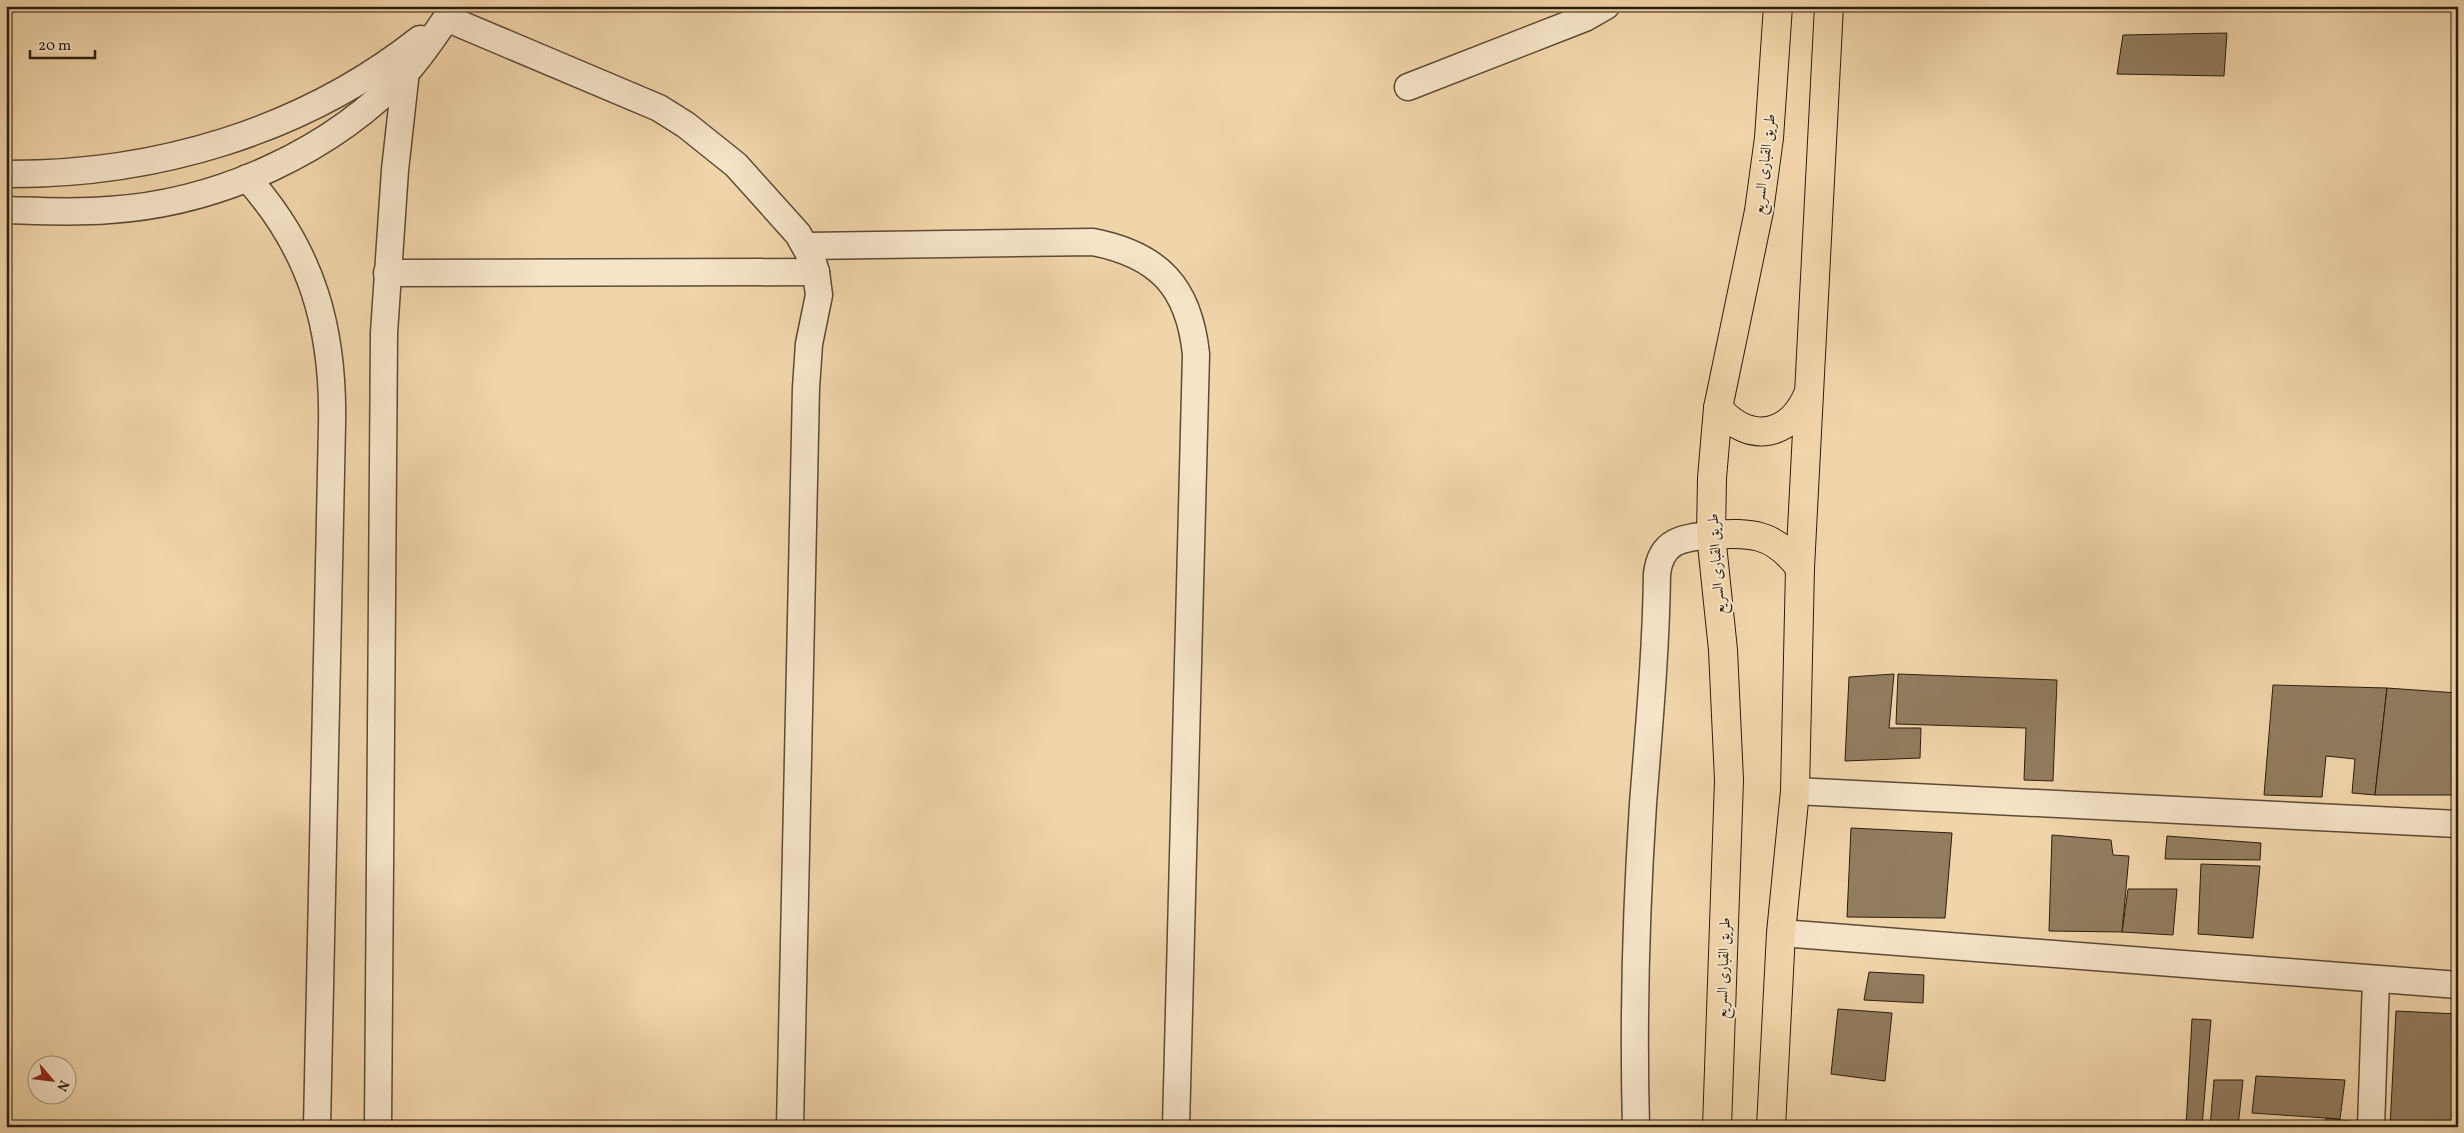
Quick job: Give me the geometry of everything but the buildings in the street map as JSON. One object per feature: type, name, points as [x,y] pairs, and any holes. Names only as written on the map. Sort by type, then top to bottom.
[{"type":"highway","name":"طريق القبارى السريع","points":[[1717,1127],[1729,780],[1723,650],[1711,536],[1712,478],[1718,408],[1759,211],[1769,138],[1778,6]]},
{"type":"highway","points":[[1771,1127],[1781,933],[1795,791],[1800,568],[1829,6]]},
{"type":"highway","points":[[1718,408],[1729,421],[1744,429],[1760,432],[1777,429],[1792,421],[1803,408],[1809,392]]},
{"type":"highway","points":[[1711,536],[1740,533],[1761,537],[1781,547],[1800,568]]},
{"type":"street","points":[[1408,87],[1585,18],[1606,6]]},
{"type":"street","points":[[6,210],[74,212],[145,206],[180,200],[247,178],[297,154],[344,125],[406,71],[451,12]]},
{"type":"street","points":[[6,174],[66,173],[118,167],[169,158],[228,141],[269,126],[316,105],[362,79],[405,50],[451,12]]},
{"type":"street","points":[[451,12],[630,95],[686,125],[736,165],[798,234],[806,246],[816,272],[819,295],[809,344],[806,388],[790,1127]]},
{"type":"street","points":[[378,1127],[383,402],[387,273],[395,170],[406,71]]},
{"type":"street","points":[[247,178],[283,223],[304,263],[320,305],[332,365],[333,395],[317,1127]]},
{"type":"street","points":[[806,246],[1093,242],[1120,248],[1146,260],[1167,278],[1183,300],[1193,326],[1196,354],[1176,1127]]},
{"type":"street","points":[[387,273],[816,272]]},
{"type":"street","points":[[1636,1127],[1635,1000],[1638,912],[1655,663],[1658,563],[1670,546],[1689,537],[1711,536]]},
{"type":"street","points":[[1795,791],[2458,824]]},
{"type":"street","points":[[1781,933],[2458,985]]},
{"type":"street","points":[[2371,1127],[2376,979]]}]
